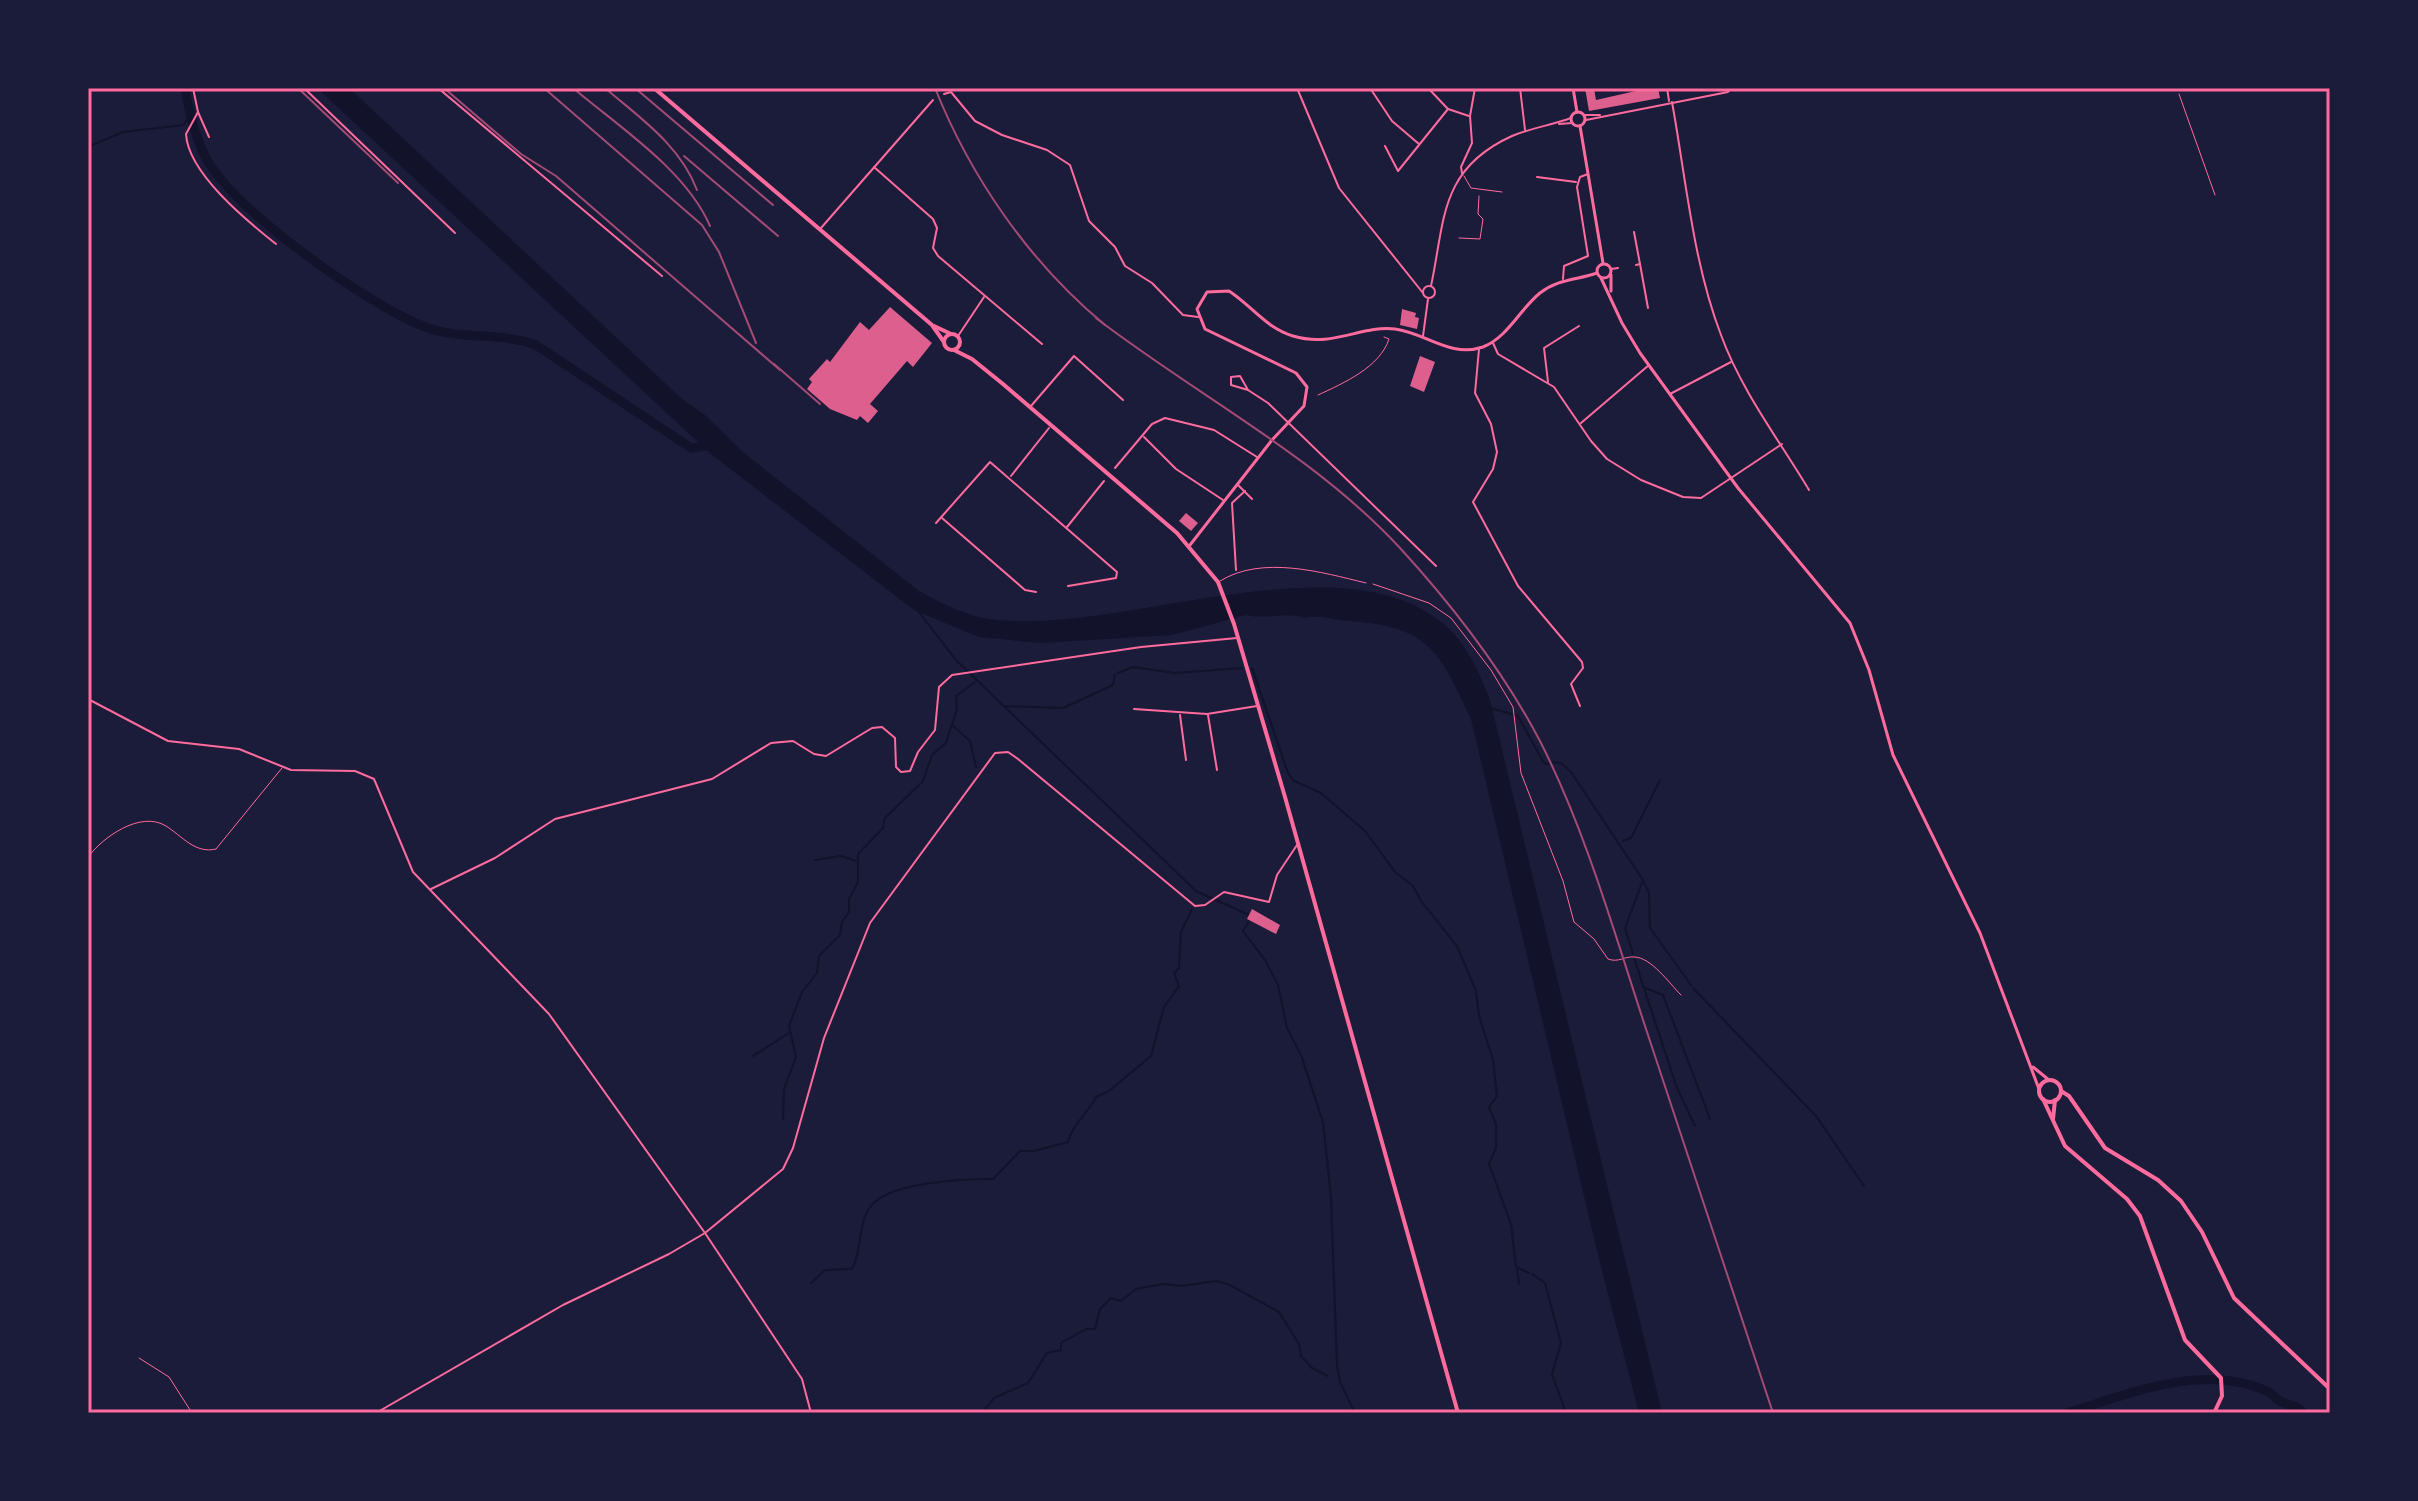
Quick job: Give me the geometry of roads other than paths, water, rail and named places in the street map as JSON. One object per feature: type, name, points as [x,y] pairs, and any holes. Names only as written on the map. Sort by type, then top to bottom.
[{"type":"main road","points":[[654,88],[932,325],[948,349],[972,359],[1190,545],[1218,582],[1234,624],[1332,961],[1458,1413]]},
{"type":"main road","points":[[1573,88],[1577,112],[1572,120],[1580,126]]},
{"type":"main road","points":[[1577,112],[1585,117],[1580,126],[1603,263],[1611,272],[1611,295]]},
{"type":"main road","points":[[1190,545],[1306,402],[1308,390],[1303,379],[1214,336],[1198,317],[1197,307],[1203,296],[1221,289],[1234,294],[1271,326],[1297,337],[1331,340],[1392,329],[1452,348],[1479,348],[1493,342],[1538,295],[1564,280],[1597,273],[1603,263]]},
{"type":"main road","points":[[1601,278],[1611,272]]},
{"type":"main road","points":[[1597,273],[1611,295],[1624,327],[1649,365],[1729,475],[1832,598],[1853,630],[1893,755],[1980,933],[2023,1053],[2033,1067],[2049,1080],[2057,1082],[2105,1148],[2158,1180],[2181,1201],[2202,1232],[2229,1291],[2271,1337],[2330,1389]]},
{"type":"main road","points":[[932,325],[958,336],[972,359]]},
{"type":"main road","points":[[944,342],[951,334]]},
{"type":"main road","points":[[954,350],[961,342]]},
{"type":"main road","points":[[2033,1067],[2043,1099],[2069,1150],[2137,1211],[2185,1340],[2221,1378],[2222,1393],[2214,1413]]},
{"type":"main road","points":[[2039,1089],[2049,1080]]},
{"type":"main road","points":[[2053,1122],[2056,1100],[2061,1091]]},
{"type":"main road","points":[[2043,1099],[2072,1101]]},
{"type":"street","points":[[193,88],[197,114],[209,137]]},
{"type":"street","points":[[304,88],[455,233]]},
{"type":"street","points":[[438,88],[662,276]]},
{"type":"street","points":[[1297,88],[1339,188],[1428,299]]},
{"type":"street","points":[[1370,88],[1392,121],[1420,144]]},
{"type":"street","points":[[1428,88],[1448,109],[1470,116]]},
{"type":"street","points":[[1462,174],[1461,167],[1472,143],[1470,116],[1475,88]]},
{"type":"street","points":[[1520,88],[1525,131]]},
{"type":"street","points":[[1667,88],[1712,308],[1732,361],[1809,490]]},
{"type":"street","points":[[1585,117],[1728,92],[1731,88]]},
{"type":"street","points":[[944,94],[951,92],[975,121],[1002,135],[1047,150],[1070,165],[1089,221],[1115,247],[1125,266],[1152,283],[1183,315],[1198,317]]},
{"type":"street","points":[[820,229],[933,100]]},
{"type":"street","points":[[1385,146],[1398,171],[1448,109]]},
{"type":"street","points":[[197,114],[189,127],[186,141],[220,197],[276,244]]},
{"type":"street","points":[[1423,338],[1428,299],[1435,293],[1431,286],[1446,202],[1462,174],[1501,141],[1525,131],[1572,120]]},
{"type":"street","points":[[874,167],[933,219],[937,228],[934,251],[1042,344]]},
{"type":"street","points":[[1564,280],[1565,265],[1588,256],[1577,183],[1581,176],[1588,174]]},
{"type":"street","points":[[1537,177],[1577,183]]},
{"type":"street","points":[[1634,232],[1648,308]]},
{"type":"street","points":[[1611,272],[1618,268]]},
{"type":"street","points":[[1418,287],[1431,286]]},
{"type":"street","points":[[1423,293],[1425,288]]},
{"type":"street","points":[[958,336],[975,315],[985,295]]},
{"type":"street","points":[[1547,383],[1549,374],[1544,348],[1579,326]]},
{"type":"street","points":[[1493,342],[1498,354],[1547,383],[1607,459],[1641,480],[1686,498],[1701,498],[1729,475],[1782,444]]},
{"type":"street","points":[[1479,348],[1475,393],[1491,424],[1497,452],[1493,469],[1473,498],[1475,506],[1492,532],[1518,586],[1582,662],[1583,668],[1571,684],[1580,706]]},
{"type":"street","points":[[1030,407],[1074,356],[1123,400]]},
{"type":"street","points":[[1670,394],[1732,361]]},
{"type":"street","points":[[1581,424],[1649,365]]},
{"type":"street","points":[[1248,390],[1240,376],[1231,377],[1233,386],[1248,390],[1268,403],[1287,424],[1348,477],[1436,566]]},
{"type":"street","points":[[1115,468],[1152,424],[1165,418],[1214,430],[1258,458]]},
{"type":"street","points":[[1009,478],[1050,427]]},
{"type":"street","points":[[1143,436],[1176,469],[1224,501]]},
{"type":"street","points":[[936,523],[990,462],[1118,575],[1068,586]]},
{"type":"street","points":[[1067,528],[1104,481]]},
{"type":"street","points":[[1237,485],[1252,499]]},
{"type":"street","points":[[1236,570],[1232,503],[1245,491]]},
{"type":"street","points":[[942,518],[1025,590],[1036,592]]},
{"type":"street","points":[[429,890],[495,858],[555,819],[712,779],[779,741],[793,741],[818,756],[826,756],[872,728],[882,727],[895,738],[896,767],[901,772],[910,771],[918,752],[935,730],[939,687],[945,679],[961,673],[1141,647],[1238,638]]},
{"type":"street","points":[[88,699],[168,741],[235,748],[282,768],[355,771],[372,777],[382,792],[404,856],[429,890],[549,1014],[705,1233],[802,1379],[811,1413]]},
{"type":"street","points":[[1134,709],[1207,714],[1258,705]]},
{"type":"street","points":[[1180,714],[1186,760]]},
{"type":"street","points":[[1207,714],[1217,770]]},
{"type":"street","points":[[376,1413],[542,1316],[705,1233],[773,1179],[788,1161],[824,1038],[870,923],[995,753],[1008,752],[1018,759],[1187,902],[1200,906],[1229,892],[1269,902],[1277,875],[1291,849],[1298,844]]},
{"type":"lane","points":[[1462,174],[1471,188],[1502,192]]},
{"type":"lane","points":[[1218,582],[1236,570],[1294,568],[1366,583]]},
{"type":"lane","points":[[88,857],[105,837],[125,827],[151,822],[164,824],[196,847],[216,849],[282,768]]},
{"type":"lane","points":[[139,1358],[169,1377],[192,1413]]},
{"type":"waterway","points":[[185,88],[199,142],[221,179],[273,229],[340,279],[403,317],[428,328],[536,345],[691,448],[715,445]]},
{"type":"waterway","points":[[88,147],[123,132],[183,125],[191,114]]},
{"type":"waterway","points":[[918,611],[956,660],[1196,891],[1249,915]]},
{"type":"waterway","points":[[1118,673],[1133,667],[1175,673],[1242,668]]},
{"type":"waterway","points":[[1252,668],[1288,773],[1294,781],[1321,793],[1365,831],[1395,872],[1413,886],[1421,901],[1457,946],[1476,991],[1479,1016],[1493,1060],[1497,1096],[1489,1107],[1496,1124],[1496,1148],[1489,1164],[1511,1224],[1516,1267],[1529,1273]]},
{"type":"waterway","points":[[1004,706],[1063,708],[1113,685],[1115,674]]},
{"type":"waterway","points":[[783,1119],[784,1089],[796,1057],[789,1026],[802,992],[817,973],[819,956],[840,935],[842,922],[849,912],[849,899],[858,882],[858,854],[883,828],[885,818],[923,781],[932,755],[946,743],[957,709],[956,696],[975,682]]},
{"type":"waterway","points":[[1491,708],[1518,716],[1544,763],[1548,764]]},
{"type":"waterway","points":[[952,725],[970,741],[976,767]]},
{"type":"waterway","points":[[1552,762],[1561,763],[1571,772],[1643,880],[1649,893],[1650,928],[1691,985]]},
{"type":"waterway","points":[[1623,841],[1631,838],[1660,780]]},
{"type":"waterway","points":[[815,860],[841,856],[856,861]]},
{"type":"waterway","points":[[1633,954],[1625,928],[1643,880]]},
{"type":"waterway","points":[[811,1283],[825,1270],[852,1269],[867,1213],[880,1198],[910,1187],[993,1179],[1020,1151],[1034,1151],[1068,1142],[1096,1097],[1109,1091],[1151,1056],[1164,1007],[1179,986],[1174,973],[1179,968],[1181,932],[1192,909]]},
{"type":"waterway","points":[[1250,919],[1243,931],[1265,960],[1278,985],[1287,1028],[1301,1055],[1323,1122],[1331,1197],[1337,1365],[1340,1382],[1355,1413]]},
{"type":"waterway","points":[[1634,958],[1677,1088],[1695,1126]]},
{"type":"waterway","points":[[1643,987],[1663,995],[1710,1119]]},
{"type":"waterway","points":[[1693,988],[1816,1116],[1864,1186]]},
{"type":"waterway","points":[[753,1056],[789,1033]]},
{"type":"waterway","points":[[1517,1269],[1519,1284]]},
{"type":"waterway","points":[[1532,1274],[1545,1283],[1561,1343],[1552,1374],[1566,1413]]},
{"type":"waterway","points":[[982,1413],[994,1398],[1028,1383],[1047,1353],[1061,1350],[1061,1343],[1086,1329],[1095,1329],[1100,1309],[1111,1298],[1121,1301],[1136,1289],[1163,1284],[1181,1286],[1216,1281],[1230,1285],[1279,1312],[1299,1344],[1301,1356],[1312,1368],[1328,1376]]},
{"type":"waterway","points":[[2067,1413],[2141,1390],[2192,1380],[2243,1383],[2267,1391],[2303,1413]]},
{"type":"railway","points":[[298,88],[398,183]]},
{"type":"railway","points":[[444,88],[521,154],[556,176],[780,370]]},
{"type":"railway","points":[[544,88],[702,225],[719,252],[756,343]]},
{"type":"railway","points":[[573,88],[668,168],[685,186],[710,226]]},
{"type":"railway","points":[[605,88],[670,146],[690,174],[697,190]]},
{"type":"railway","points":[[635,88],[773,205]]},
{"type":"railway","points":[[935,88],[966,154],[1005,217],[1052,274],[1105,325]]},
{"type":"railway","points":[[684,156],[778,236]]},
{"type":"railway","points":[[1096,318],[1292,454],[1366,514],[1440,593],[1511,691],[1541,743],[1588,853],[1773,1413]]},
{"type":"railway","points":[[774,364],[820,404]]}]
